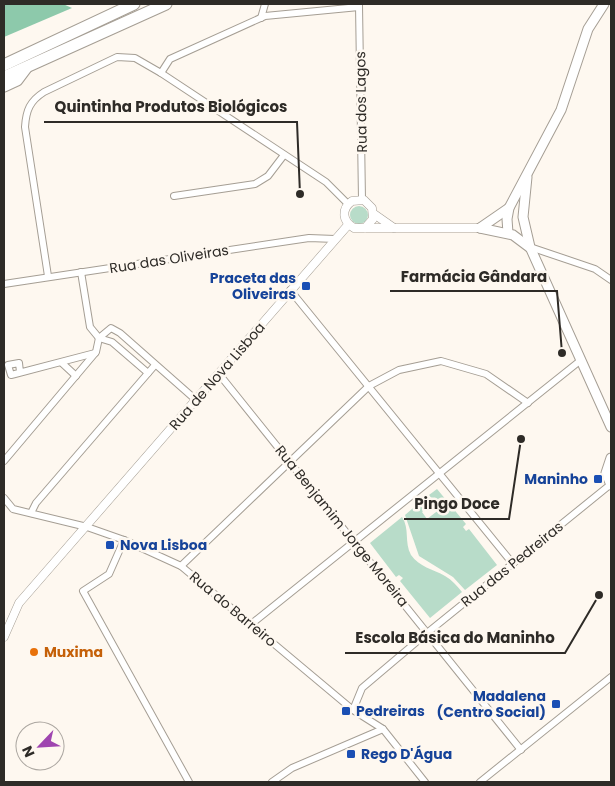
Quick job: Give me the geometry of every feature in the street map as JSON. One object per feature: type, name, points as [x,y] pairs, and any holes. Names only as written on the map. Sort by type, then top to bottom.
[{"type":"highway","points":[[4,65],[134,4]]},
{"type":"highway","points":[[4,77],[166,4]]},
{"type":"highway","points":[[4,86],[17,80],[27,66]]},
{"type":"main road","points":[[508,233],[507,219],[509,208],[561,110],[588,29],[604,4]]},
{"type":"main road","points":[[527,177],[522,217],[530,247],[611,427]]},
{"type":"main road","points":[[480,228],[509,208]]},
{"type":"main road","points":[[508,233],[516,227],[522,217]]},
{"type":"main road","points":[[480,228],[508,233],[530,247]]},
{"type":"main road","points":[[611,458],[606,473],[611,485]]},
{"type":"street","points":[[261,18],[265,4]]},
{"type":"street","points":[[161,74],[170,59],[261,18],[293,12],[359,6]]},
{"type":"street","name":"Rua dos Lagos","points":[[359,6],[362,200]]},
{"type":"street","points":[[48,276],[25,127],[26,112],[34,99],[44,92],[118,57],[135,58],[161,74],[326,182],[348,204]]},
{"type":"street","points":[[174,196],[255,184],[268,176],[284,155]]},
{"type":"street","points":[[394,228],[374,214],[369,203],[362,200],[352,201],[348,204],[344,215],[348,225],[354,228],[365,228],[394,228],[480,228]]},
{"type":"street","points":[[365,228],[370,224],[374,214]]},
{"type":"street","name":"Rua de Nova Lisboa","points":[[4,637],[20,603],[348,225]]},
{"type":"street","name":"Rua das Oliveiras","points":[[4,284],[309,238],[335,239]]},
{"type":"street","points":[[530,247],[595,269],[611,280]]},
{"type":"street","points":[[81,272],[90,327],[99,338],[112,342],[148,373]]},
{"type":"street","points":[[290,290],[513,564]]},
{"type":"street","points":[[4,461],[96,352],[99,338],[111,328],[120,333],[196,400]]},
{"type":"street","points":[[112,342],[120,333]]},
{"type":"street","points":[[20,372],[62,363],[96,352]]},
{"type":"street","points":[[181,566],[369,386],[399,370],[441,360],[486,374],[528,403]]},
{"type":"street","points":[[250,625],[581,360]]},
{"type":"street","points":[[62,363],[76,376]]},
{"type":"street","points":[[31,513],[36,503],[155,365]]},
{"type":"street","name":"Rua Benjamim Jorge Moreira","points":[[219,374],[290,460],[520,750]]},
{"type":"street","name":"Rua das Pedreiras","points":[[353,710],[362,688],[427,632],[611,485]]},
{"type":"street","name":"Rua do Barreiro","points":[[4,498],[13,510],[87,527],[124,540],[181,566],[353,710],[383,729],[425,782]]},
{"type":"street","points":[[124,540],[109,574],[83,591],[189,782]]},
{"type":"street","points":[[480,782],[611,677]]},
{"type":"street","points":[[272,782],[292,768],[383,729]]},
{"type":"green space","points":[[4,4],[63,4],[72,8],[4,37]]},
{"type":"green space","points":[[359,206],[365,209],[368,215],[365,221],[359,224],[353,221],[350,215],[353,209]]},
{"type":"green space","points":[[437,489],[466,524],[463,527],[466,531],[469,529],[497,565],[465,590],[453,577],[419,556],[405,515],[426,497],[431,504],[422,512],[427,519],[440,509],[429,495]]},
{"type":"green space","points":[[402,517],[406,526],[409,550],[414,559],[448,578],[462,592],[430,618],[400,581],[403,578],[399,575],[396,577],[370,543]]},
{"type":"place","name":"Quintinha Produtos Biológicos","points":[[300,194]]},
{"type":"place","name":"Praceta das Oliveiras","points":[[306,286]]},
{"type":"place","name":"Farmácia Gândara","points":[[562,353]]},
{"type":"place","name":"Pingo Doce","points":[[521,439]]},
{"type":"place","name":"Maninho","points":[[598,479]]},
{"type":"place","name":"Nova Lisboa","points":[[110,545]]},
{"type":"place","name":"Escola Básica do Maninho","points":[[599,595]]},
{"type":"place","name":"Muxima","points":[[34,652]]},
{"type":"place","name":"Madalena (Centro Social)","points":[[556,704]]},
{"type":"place","name":"Pedreiras","points":[[346,711]]},
{"type":"place","name":"Rego D'Água","points":[[351,754]]}]
